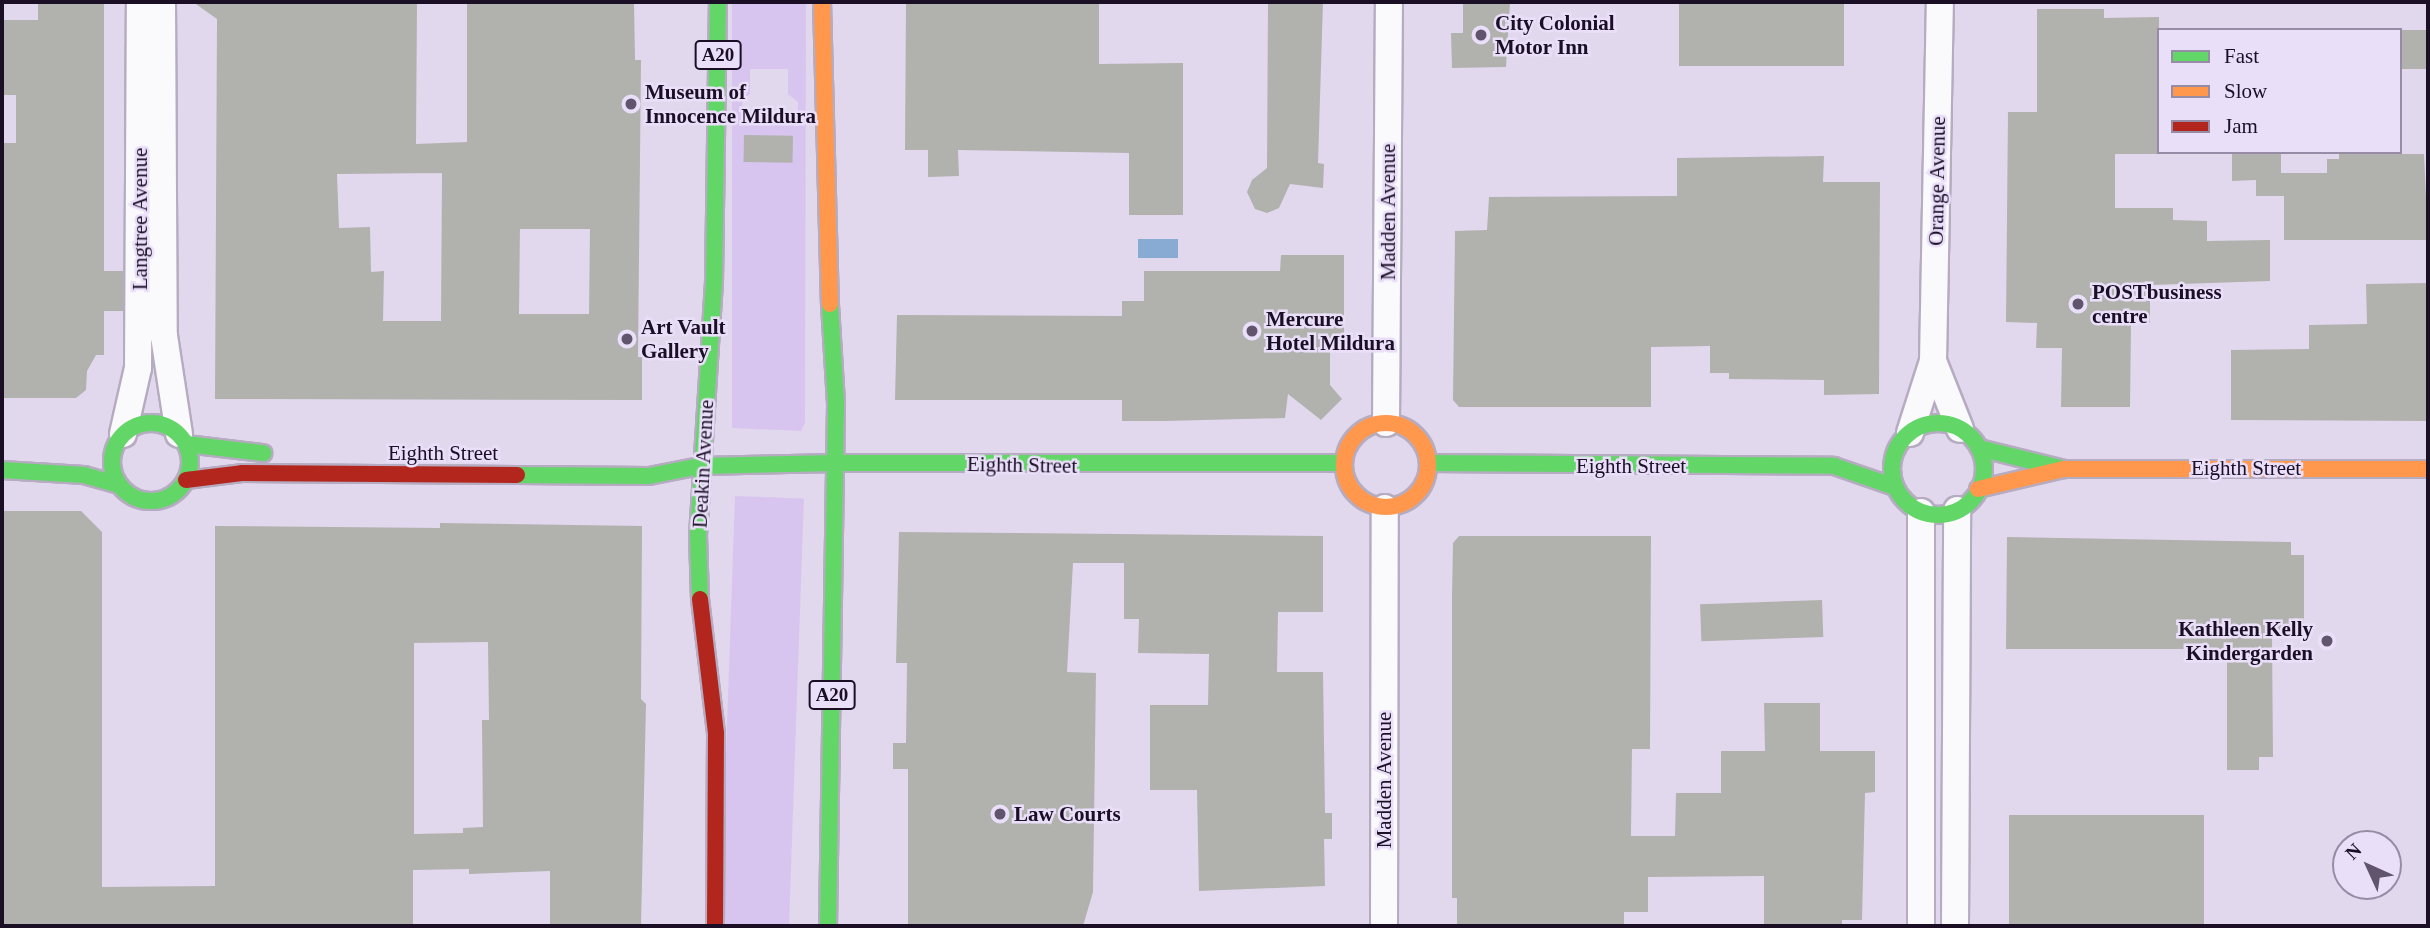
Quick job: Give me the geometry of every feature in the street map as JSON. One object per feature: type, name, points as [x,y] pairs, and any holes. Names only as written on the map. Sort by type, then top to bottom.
[{"type":"main road","name":"Deakin Avenue","points":[[715,926],[716,734],[700,604],[700,466],[714,284],[718,2]]},
{"type":"main road","name":"A20","points":[[821,2],[822,161],[836,463],[828,926]]},
{"type":"main road","points":[[2,470],[65,472],[119,485],[137,499],[160,500],[186,480],[190,468],[182,439],[169,426],[145,423],[121,437],[95,447]]},
{"type":"main road","points":[[1386,423],[1399,424],[1420,439],[1428,463],[1427,477],[1411,500],[1385,508],[1360,499],[1345,477],[1343,463],[1352,439],[1362,430],[1386,423]]},
{"type":"main road","points":[[1877,448],[1903,440],[1934,423],[1969,439],[1983,462],[1979,489],[1957,510],[1921,512],[1895,487],[1892,461],[1903,440]]},
{"type":"main road","points":[[119,485],[111,463],[121,437]]},
{"type":"main road","points":[[182,439],[279,453]]},
{"type":"main road","name":"Eighth Street","points":[[1969,439],[2064,468]]},
{"type":"main road","name":"Eighth Street","points":[[1834,466],[1856,454]]},
{"type":"main road","name":"Eighth Street","points":[[662,457],[700,466]]},
{"type":"main road","name":"Eighth Street","points":[[186,480],[242,473],[649,476],[700,466],[836,463],[1343,463]]},
{"type":"main road","name":"Eighth Street","points":[[1428,463],[1834,466],[1895,487]]},
{"type":"main road","name":"Eighth Street","points":[[1979,489],[2064,468],[2428,469]]},
{"type":"street","name":"Langtree Avenue","points":[[121,437],[135,394],[139,335],[140,2]]},
{"type":"street","name":"Langtree Avenue","points":[[162,2],[164,336],[182,439]]},
{"type":"street","name":"Madden Avenue","points":[[1386,423],[1389,2]]},
{"type":"street","name":"Orange Avenue","points":[[1903,440],[1934,361],[1940,2]]},
{"type":"street","name":"Orange Avenue","points":[[1934,361],[1969,439]]},
{"type":"street","name":"Madden Avenue","points":[[1384,926],[1385,508]]},
{"type":"street","points":[[1955,926],[1957,510]]},
{"type":"street","points":[[1921,512],[1921,926]]},
{"type":"street","points":[[1922,610],[1955,611]]},
{"type":"street","points":[[1922,816],[1955,818]]},
{"type":"shaded area","points":[[732,2],[806,2],[805,423],[801,431],[732,428]],"holes":[[[750,69],[788,69],[788,94],[798,102],[798,116],[743,115],[742,100],[750,94]]]},
{"type":"shaded area","points":[[735,496],[804,498],[789,926],[720,926]]},
{"type":"water","points":[[1138,239],[1178,239],[1178,258],[1138,258]]},
{"type":"building","points":[[38,2],[104,2],[104,271],[123,271],[123,311],[104,311],[104,355],[96,355],[87,371],[86,390],[76,398],[2,398],[2,143],[16,143],[16,95],[2,95],[2,20],[38,20]]},
{"type":"building","points":[[193,2],[417,2],[416,144],[467,142],[467,2],[634,2],[635,60],[641,60],[638,357],[642,357],[642,400],[215,399],[217,19]],"holes":[[[442,173],[441,321],[383,321],[384,271],[371,272],[370,227],[339,228],[337,174]],[[520,229],[590,229],[589,314],[519,314]]]},
{"type":"building","points":[[906,2],[1099,2],[1099,64],[1183,63],[1183,215],[1129,215],[1129,153],[958,150],[959,176],[928,177],[928,150],[905,150]]},
{"type":"building","points":[[1268,2],[1323,2],[1318,163],[1324,164],[1323,188],[1290,184],[1279,208],[1267,213],[1255,209],[1247,192],[1252,180],[1267,168]]},
{"type":"building","name":"City Colonial Motor Inn","points":[[1463,2],[1510,2],[1506,67],[1452,68],[1451,33],[1463,33]]},
{"type":"building","points":[[1679,2],[1844,2],[1844,66],[1679,66]]},
{"type":"building","points":[[2037,9],[2104,9],[2104,18],[2159,17],[2157,154],[2115,154],[2115,208],[2173,208],[2173,220],[2207,221],[2207,241],[2270,240],[2270,281],[2150,285],[2150,323],[2131,323],[2130,407],[2061,407],[2062,348],[2036,348],[2037,323],[2006,322],[2008,112],[2037,112]]},
{"type":"building","points":[[2402,30],[2426,30],[2426,69],[2402,69]]},
{"type":"building","points":[[744,135],[793,136],[793,163],[744,162]]},
{"type":"building","points":[[2232,154],[2281,154],[2281,173],[2327,173],[2327,159],[2339,159],[2339,154],[2424,154],[2428,240],[2284,240],[2284,196],[2256,196],[2256,180],[2232,181]]},
{"type":"building","points":[[1824,156],[1823,182],[1880,182],[1879,394],[1824,395],[1824,380],[1729,379],[1729,373],[1710,373],[1710,346],[1651,347],[1651,407],[1459,407],[1453,400],[1455,231],[1487,230],[1489,197],[1677,196],[1677,158]]},
{"type":"building","points":[[1281,255],[1344,255],[1344,351],[1330,351],[1330,385],[1342,399],[1321,420],[1288,394],[1285,418],[1165,421],[1122,421],[1122,400],[895,400],[897,315],[1122,316],[1122,301],[1144,301],[1144,271],[1280,271]]},
{"type":"building","points":[[2428,283],[2428,421],[2231,420],[2231,350],[2309,349],[2309,325],[2367,324],[2366,284]]},
{"type":"building","points":[[2,511],[81,511],[102,532],[102,887],[215,886],[215,526],[440,528],[440,523],[642,526],[641,699],[646,704],[641,926],[550,926],[550,871],[469,874],[469,869],[413,870],[413,926],[2,926]],"holes":[[[488,642],[489,720],[482,720],[483,827],[463,828],[463,833],[414,834],[414,643]]]},
{"type":"building","points":[[899,532],[1323,536],[1323,612],[1278,612],[1277,672],[1323,672],[1325,813],[1332,813],[1332,839],[1324,839],[1325,886],[1199,891],[1197,790],[1150,790],[1150,705],[1208,705],[1209,654],[1138,653],[1139,619],[1124,619],[1124,563],[1073,563],[1067,672],[1096,673],[1093,892],[1083,926],[908,926],[908,769],[893,769],[893,743],[906,743],[907,663],[896,663]]},
{"type":"building","points":[[1459,536],[1651,536],[1650,749],[1632,749],[1631,836],[1675,836],[1676,793],[1721,793],[1721,751],[1765,751],[1764,703],[1820,703],[1820,751],[1875,751],[1875,792],[1865,793],[1862,920],[1842,920],[1842,926],[1764,926],[1764,876],[1648,877],[1648,912],[1624,912],[1624,926],[1457,926],[1457,898],[1452,898],[1452,597],[1453,543]]},
{"type":"building","points":[[2007,537],[2291,542],[2291,555],[2304,555],[2304,636],[2272,636],[2273,757],[2259,757],[2259,770],[2227,770],[2227,649],[2006,649]]},
{"type":"building","points":[[1822,600],[1823,637],[1701,641],[1700,604]]},
{"type":"building","points":[[2009,815],[2204,815],[2204,926],[2009,926]]},
{"type":"traffic: fast","points":[[700,599],[698,536],[714,283],[718,2]]},
{"type":"traffic: fast","points":[[828,926],[836,403],[830,304]]},
{"type":"traffic: fast","points":[[151,423],[166,426],[179,434],[187,447],[190,462],[187,477],[179,490],[166,498],[151,501],[136,498],[123,490],[115,477],[112,462],[115,447],[123,434],[136,426],[151,423]]},
{"type":"traffic: fast","points":[[1938,423],[1955,427],[1970,437],[1980,452],[1984,469],[1980,486],[1970,501],[1955,511],[1938,515],[1921,511],[1906,501],[1896,486],[1892,469],[1896,452],[1906,437],[1921,427],[1938,423]]},
{"type":"traffic: fast","points":[[186,444],[263,453]]},
{"type":"traffic: fast","points":[[1979,448],[2064,469]]},
{"type":"traffic: fast","points":[[517,475],[649,476],[700,466],[836,463],[1343,463]]},
{"type":"traffic: fast","points":[[1428,463],[1834,466],[1895,487]]},
{"type":"traffic: fast","points":[[2,470],[84,475],[119,485]]},
{"type":"traffic: slow","points":[[822,2],[830,304]]},
{"type":"traffic: slow","points":[[1378,423],[1394,423],[1410,430],[1421,441],[1428,457],[1428,465],[1425,481],[1416,495],[1394,507],[1378,507],[1362,500],[1351,489],[1344,473],[1344,457],[1351,441],[1362,430],[1378,423]]},
{"type":"traffic: slow","points":[[1978,489],[2064,469],[2428,469]]},
{"type":"traffic: jam","points":[[186,480],[242,473],[517,475]]},
{"type":"traffic: jam","points":[[700,599],[716,734],[715,926]]},
{"type":"place","name":"City Colonial Motor Inn","points":[[1481,35]]},
{"type":"place","name":"Museum of Innocence Mildura","points":[[631,104]]},
{"type":"place","name":"POSTbusiness centre","points":[[2078,304]]},
{"type":"place","name":"Mercure Hotel Mildura","points":[[1252,331]]},
{"type":"place","name":"Art Vault Gallery","points":[[627,339]]},
{"type":"place","name":"Kathleen Kelly Kindergarden","points":[[2327,641]]},
{"type":"place","name":"Law Courts","points":[[1000,814]]}]
